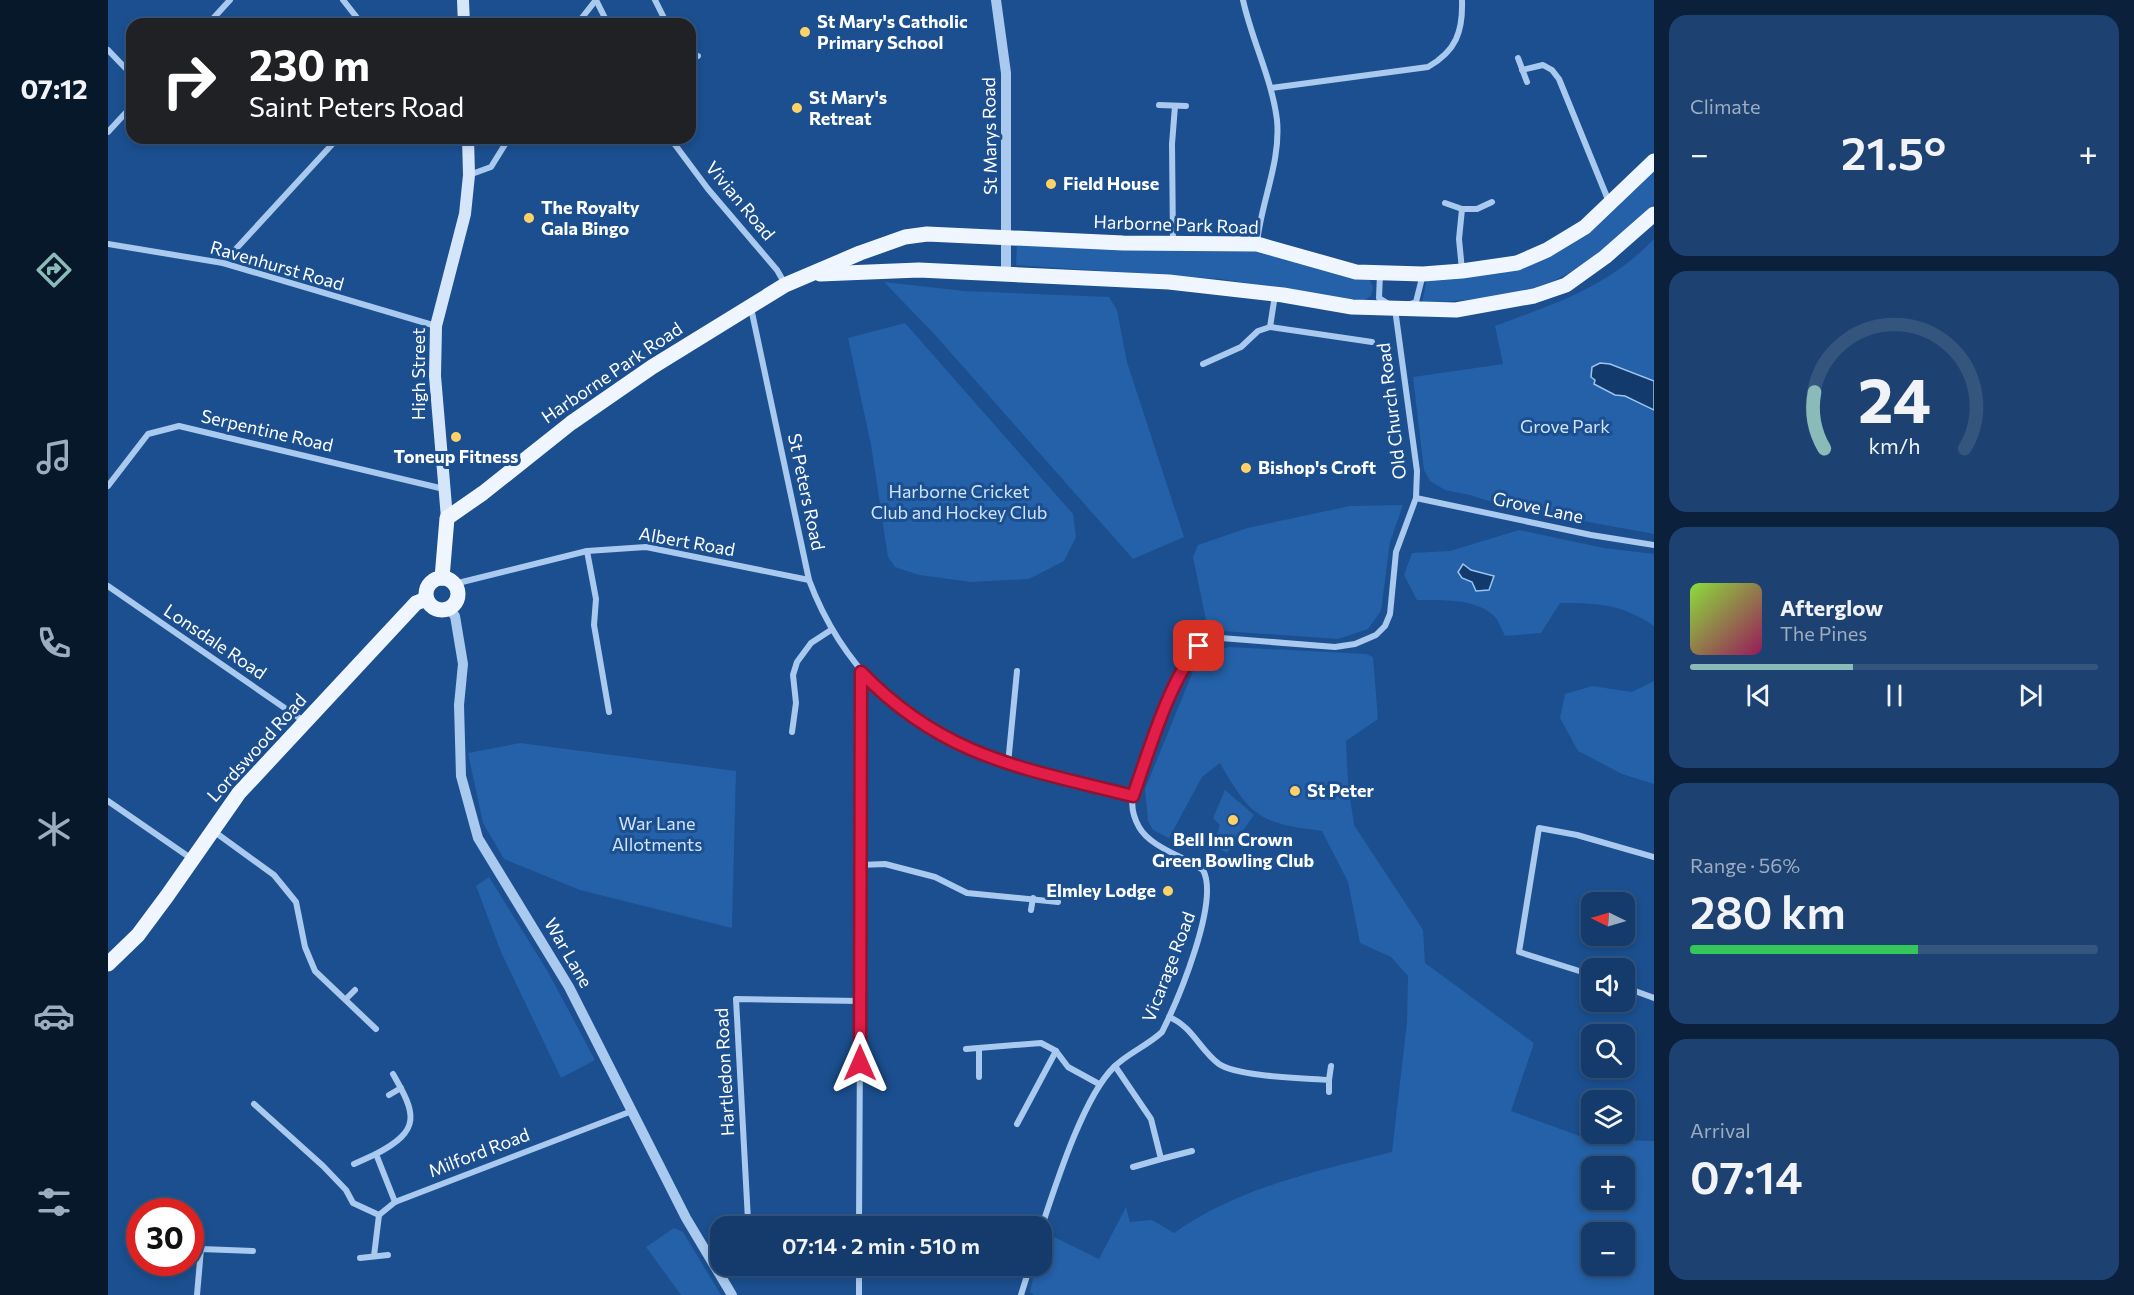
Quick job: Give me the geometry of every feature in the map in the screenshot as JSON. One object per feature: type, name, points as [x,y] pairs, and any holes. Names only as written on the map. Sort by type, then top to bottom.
[{"type":"main road","points":[[464,0],[464,18]]},
{"type":"main road","name":"High Street","points":[[448,581],[447,518],[435,376],[436,326],[461,234],[469,175],[466,144]]},
{"type":"main road","name":"Harborne Park Road","points":[[447,518],[483,493],[571,423],[652,367],[750,306],[785,285],[904,237],[927,234],[1006,239],[1257,244],[1315,263],[1356,272],[1423,274],[1462,271],[1517,263],[1547,250],[1585,227],[1654,161]]},
{"type":"main road","name":"Harborne Park Road","points":[[809,275],[919,270],[1006,273],[1169,282],[1275,294],[1352,307],[1456,310],[1534,296],[1566,285],[1605,257],[1654,214]]},
{"type":"main road","points":[[448,581],[458,598],[449,609],[435,610],[426,599],[428,584],[448,581]]},
{"type":"main road","name":"Lordswood Road","points":[[108,964],[138,935],[239,793],[416,603],[426,599]]},
{"type":"street","points":[[214,18],[230,0]]},
{"type":"street","points":[[343,0],[357,18]]},
{"type":"street","points":[[582,18],[596,0],[605,18]]},
{"type":"street","points":[[655,0],[664,18]]},
{"type":"street","name":"St Marys Road","points":[[996,0],[1006,73],[1006,273]]},
{"type":"street","points":[[1243,0],[1250,32],[1270,88],[1277,121],[1276,147],[1257,244]]},
{"type":"street","points":[[1270,88],[1428,67],[1445,57],[1456,41],[1462,16],[1462,0]]},
{"type":"street","points":[[108,50],[126,69]]},
{"type":"street","points":[[1518,58],[1527,82]]},
{"type":"street","points":[[1522,70],[1544,65],[1552,70],[1559,79],[1610,202]]},
{"type":"street","points":[[1159,105],[1186,106]]},
{"type":"street","points":[[1173,243],[1172,144],[1175,106]]},
{"type":"street","points":[[108,132],[126,112]]},
{"type":"street","points":[[223,263],[332,144]]},
{"type":"street","points":[[469,175],[491,167],[506,144]]},
{"type":"street","name":"Vivian Road","points":[[674,144],[708,189],[777,270],[785,285]]},
{"type":"street","points":[[1445,204],[1462,209],[1477,209],[1492,202]]},
{"type":"street","points":[[1462,209],[1459,239],[1462,271]]},
{"type":"street","name":"Ravenhurst Road","points":[[108,244],[223,263],[436,326]]},
{"type":"street","name":"Old Church Road","points":[[1133,796],[1178,680],[1192,653],[1207,640],[1221,638],[1335,647],[1355,644],[1376,635],[1385,626],[1390,614],[1396,552],[1416,498],[1417,471],[1395,308],[1379,298],[1380,274]]},
{"type":"street","points":[[1395,308],[1416,302],[1423,274]]},
{"type":"street","points":[[1270,327],[1275,294]]},
{"type":"street","name":"St Peters Road","points":[[750,306],[809,580],[831,630],[845,652],[889,700],[941,736],[972,752],[1008,764],[1133,796]]},
{"type":"street","points":[[1203,364],[1241,347],[1258,331],[1270,327],[1372,342]]},
{"type":"street","name":"Serpentine Road","points":[[108,486],[148,434],[180,426],[444,489]]},
{"type":"street","name":"Grove Lane","points":[[1416,498],[1654,545]]},
{"type":"street","name":"Albert Road","points":[[448,581],[586,551],[646,547],[809,580]]},
{"type":"street","points":[[586,551],[596,599],[594,625],[609,712]]},
{"type":"street","name":"Lonsdale Road","points":[[108,586],[305,722]]},
{"type":"street","name":"War Lane","points":[[449,609],[455,616],[463,664],[459,705],[461,776],[478,838],[569,987],[686,1218],[729,1294]]},
{"type":"street","points":[[792,732],[796,703],[793,675],[797,662],[811,643],[831,630]]},
{"type":"street","points":[[1008,764],[1017,671]]},
{"type":"street","points":[[859,1216],[861,672]]},
{"type":"street","name":"Vicarage Road","points":[[1046,1216],[1068,1152],[1099,1084],[1114,1066],[1148,1046],[1162,1032],[1207,909],[1208,880],[1203,870],[1146,836],[1134,815],[1133,796]]},
{"type":"street","points":[[108,801],[192,859]]},
{"type":"street","points":[[1581,972],[1527,957],[1519,952],[1539,828],[1577,835],[1654,857]]},
{"type":"street","points":[[212,830],[274,875],[296,902],[305,947],[315,970],[376,1029]]},
{"type":"street","points":[[860,865],[885,864],[935,877],[967,893],[1058,902]]},
{"type":"street","points":[[1031,910],[1034,898]]},
{"type":"street","points":[[346,999],[356,990]]},
{"type":"street","points":[[1635,991],[1654,998]]},
{"type":"street","name":"Hartledon Road","points":[[748,1216],[736,999],[860,1001]]},
{"type":"street","points":[[1169,1017],[1179,1021],[1211,1057],[1230,1071],[1329,1080]]},
{"type":"street","points":[[966,1049],[979,1050],[1041,1043],[1056,1051],[1068,1067],[1099,1084]]},
{"type":"street","points":[[979,1050],[980,1077]]},
{"type":"street","points":[[1017,1124],[1056,1051]]},
{"type":"street","points":[[1114,1066],[1151,1119],[1161,1159]]},
{"type":"street","points":[[1329,1092],[1331,1066]]},
{"type":"street","points":[[354,1164],[376,1154],[404,1135],[411,1121],[410,1104],[393,1074]]},
{"type":"street","points":[[390,1095],[401,1088]]},
{"type":"street","points":[[254,1104],[323,1166],[346,1190],[353,1203],[379,1215],[374,1256]]},
{"type":"street","name":"Milford Road","points":[[379,1215],[395,1202],[632,1111]]},
{"type":"street","points":[[1133,1167],[1192,1151]]},
{"type":"street","points":[[376,1154],[395,1202]]},
{"type":"street","points":[[706,1250],[710,1247]]},
{"type":"street","points":[[197,1295],[201,1249],[253,1251]]},
{"type":"street","points":[[360,1258],[388,1255]]},
{"type":"street","points":[[859,1276],[859,1295]]},
{"type":"street","points":[[1021,1295],[1027,1276]]},
{"type":"green space","points":[[1654,166],[1654,204],[1611,243],[1575,269],[1548,283],[1513,293],[1475,299],[1422,303],[1427,279],[1556,250]]},
{"type":"green space","name":"Grove Park","points":[[1654,239],[1654,534],[1511,508],[1445,490],[1430,481],[1424,470],[1413,377],[1503,364],[1495,326],[1560,301],[1599,282],[1636,256]]},
{"type":"green space","points":[[1017,244],[1252,248],[1368,277],[1373,287],[1371,296],[1363,301],[1221,279],[1016,265]]},
{"type":"green space","points":[[884,282],[964,291],[1109,297],[1117,310],[1127,362],[1184,537],[1133,559],[936,336]]},
{"type":"green space","name":"Harborne Cricket Club and Hockey Club","points":[[905,323],[1073,514],[1076,537],[1064,561],[1029,579],[971,582],[919,575],[895,567],[888,557],[871,445],[848,338]]},
{"type":"green space","points":[[1403,505],[1390,542],[1381,611],[1368,629],[1338,639],[1208,630],[1193,557],[1198,545],[1247,528],[1350,506]]},
{"type":"green space","points":[[1519,530],[1604,548],[1654,554],[1654,626],[1631,613],[1609,606],[1560,603],[1541,633],[1505,636],[1495,617],[1476,605],[1457,601],[1417,600],[1404,575],[1412,553],[1450,551]]},
{"type":"green space","points":[[1229,647],[1366,654],[1373,657],[1378,719],[1346,741],[1348,784],[1354,825],[1423,930],[1425,963],[1534,1043],[1511,1111],[1581,1137],[1581,1144],[1607,1146],[1635,1144],[1635,1140],[1654,1141],[1654,1295],[1034,1295],[1030,1292],[1034,1276],[1052,1276],[1052,1236],[1099,1259],[1126,1207],[1130,1222],[1152,1220],[1174,1233],[1199,1217],[1252,1192],[1307,1174],[1392,1152],[1407,1022],[1408,976],[1391,957],[1360,943],[1348,882],[1322,831],[1285,825],[1260,815],[1240,795],[1220,763],[1202,777],[1169,838],[1153,830],[1148,821],[1145,789],[1194,669],[1208,654]]},
{"type":"green space","points":[[1654,681],[1654,784],[1622,774],[1578,751],[1560,718],[1565,694],[1592,686],[1632,692]]},
{"type":"green space","name":"War Lane Allotments","points":[[520,743],[736,771],[732,928],[580,890],[504,859],[483,823],[468,753]]},
{"type":"green space","name":"Bell Inn Crown Green Bowling Club","points":[[1225,790],[1254,815],[1227,853],[1213,845],[1220,825],[1213,818]]},
{"type":"green space","points":[[489,877],[548,972],[595,1060],[561,1078],[501,952],[476,886]]},
{"type":"green space","points":[[674,1228],[683,1232],[721,1295],[681,1295],[646,1247]]},
{"type":"shaded area","points":[[1600,363],[1610,364],[1654,381],[1654,410],[1594,384],[1595,380],[1591,377],[1592,367]]},
{"type":"shaded area","points":[[1463,564],[1471,570],[1494,576],[1489,590],[1476,591],[1472,582],[1462,578],[1458,572]]},
{"type":"place","name":"St Mary's Catholic Primary School","points":[[805,32]]},
{"type":"place","name":"St Mary's Retreat","points":[[797,108]]},
{"type":"place","name":"Field House","points":[[1051,184]]},
{"type":"place","name":"The Royalty Gala Bingo","points":[[529,218]]},
{"type":"place","name":"Toneup Fitness","points":[[456,437]]},
{"type":"place","name":"Bishop's Croft","points":[[1246,468]]},
{"type":"place","name":"St Peter","points":[[1295,791]]},
{"type":"place","name":"Bell Inn Crown Green Bowling Club","points":[[1233,820]]},
{"type":"place","name":"Elmley Lodge","points":[[1168,891]]},
{"type":"route","points":[[860,1063],[861,672],[905,713],[972,752],[1008,764],[1133,796],[1174,688],[1186,663],[1199,646]]}]
